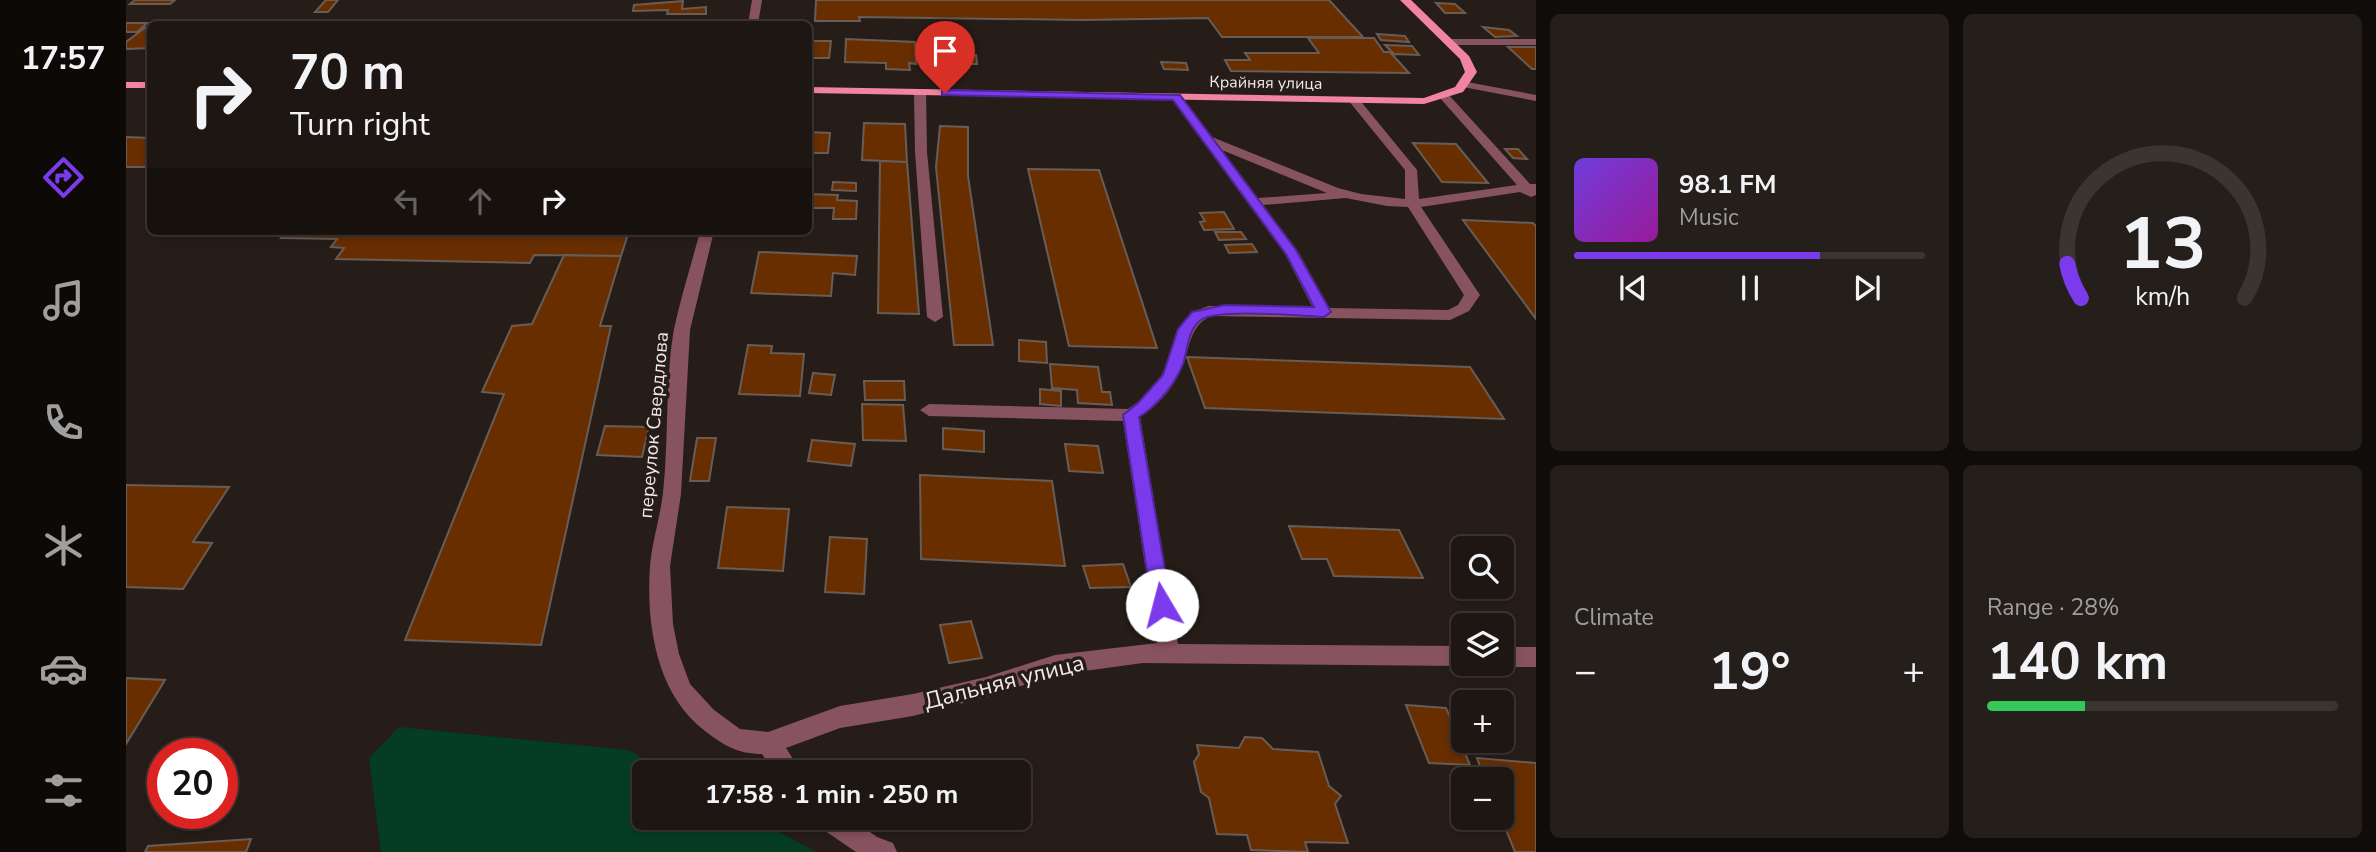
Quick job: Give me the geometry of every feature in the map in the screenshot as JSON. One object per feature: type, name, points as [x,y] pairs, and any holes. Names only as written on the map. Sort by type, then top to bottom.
[{"type":"main road","points":[[1405,0],[1465,58],[1471,72],[1467,85]]},
{"type":"main road","points":[[126,85],[147,85]]},
{"type":"main road","name":"Крайняя улица","points":[[812,90],[1424,101],[1444,96],[1467,85]]},
{"type":"street","points":[[754,21],[757,0]]},
{"type":"street","points":[[1449,42],[1536,42]]},
{"type":"street","points":[[1467,85],[1536,98]]},
{"type":"street","points":[[920,92],[921,152],[935,317]]},
{"type":"street","points":[[1444,96],[1533,192]]},
{"type":"street","points":[[1176,97],[1292,253],[1324,312]]},
{"type":"street","points":[[929,410],[1130,415],[1143,407],[1169,378],[1185,329],[1197,315],[1225,309],[1450,315],[1461,311],[1469,304],[1472,295],[1412,203],[1410,170],[1354,100]]},
{"type":"street","points":[[1206,139],[1347,196],[1379,202],[1412,203],[1533,192]]},
{"type":"street","points":[[1254,202],[1347,196]]},
{"type":"street","name":"переулок Свердлова","points":[[662,624],[660,566],[673,494],[682,330],[706,235]]},
{"type":"street","points":[[1130,415],[1148,509],[1169,653]]},
{"type":"street","name":"Дальняя улица","points":[[662,624],[668,654],[681,690],[706,718],[734,739],[749,743],[768,743],[840,718],[913,705],[986,687],[1055,665],[1143,653],[1451,656]]},
{"type":"street","points":[[1514,657],[1536,657]]},
{"type":"street","points":[[768,743],[780,760]]},
{"type":"street","points":[[846,830],[869,846],[884,852]]},
{"type":"green space","points":[[399,727],[628,750],[646,760],[632,760],[632,830],[776,830],[816,852],[381,852],[369,758]]},
{"type":"building","points":[[135,0],[175,0],[170,4],[130,4]]},
{"type":"building","points":[[326,0],[338,0],[328,12],[315,12]]},
{"type":"building","points":[[816,0],[1329,0],[1363,37],[1222,37],[1208,18],[1082,20],[859,17],[860,21],[815,21]]},
{"type":"building","points":[[683,1],[682,9],[706,7],[706,14],[667,14],[668,10],[633,11],[634,5]]},
{"type":"building","points":[[1436,3],[1455,4],[1465,13],[1445,13]]},
{"type":"building","points":[[126,23],[147,23],[137,32],[126,32]]},
{"type":"building","points":[[147,27],[147,48],[126,49],[126,42]]},
{"type":"building","points":[[1483,27],[1509,30],[1517,36],[1495,37]]},
{"type":"building","points":[[1377,34],[1405,36],[1409,42],[1381,40]]},
{"type":"building","points":[[1308,38],[1374,38],[1384,52],[1390,52],[1409,73],[1231,71],[1225,60],[1250,60],[1245,53],[1319,53]]},
{"type":"building","points":[[846,39],[915,42],[916,64],[909,63],[910,70],[886,69],[886,63],[845,62]]},
{"type":"building","points":[[812,41],[831,41],[829,58],[812,58]]},
{"type":"building","points":[[1385,45],[1412,46],[1419,55],[1394,54]]},
{"type":"building","points":[[1508,47],[1536,47],[1536,69],[1532,69]]},
{"type":"building","points":[[946,55],[976,55],[977,64],[947,64]]},
{"type":"building","points":[[1161,62],[1186,63],[1188,70],[1164,69]]},
{"type":"building","points":[[864,123],[905,124],[907,162],[862,160]]},
{"type":"building","points":[[940,126],[968,127],[968,176],[993,345],[954,345],[936,167]]},
{"type":"building","points":[[812,132],[830,133],[828,153],[812,153]]},
{"type":"building","points":[[126,137],[147,138],[147,167],[126,167]]},
{"type":"building","points":[[1413,143],[1456,144],[1488,183],[1442,182]]},
{"type":"building","points":[[1505,149],[1518,149],[1527,159],[1513,158]]},
{"type":"building","points":[[880,161],[907,162],[919,314],[878,313]]},
{"type":"building","points":[[1028,169],[1099,170],[1157,348],[1069,346]]},
{"type":"building","points":[[833,182],[856,183],[856,191],[832,190]]},
{"type":"building","points":[[812,194],[838,195],[837,200],[857,201],[856,219],[833,219],[834,208],[812,208]]},
{"type":"building","points":[[1224,212],[1234,229],[1204,230],[1200,222],[1205,221],[1200,213]]},
{"type":"building","points":[[1463,220],[1533,223],[1536,226],[1536,319]]},
{"type":"building","points":[[1215,232],[1241,232],[1246,239],[1219,240]]},
{"type":"building","points":[[283,235],[628,235],[621,256],[534,255],[530,263],[336,259],[344,248],[331,247],[337,239],[281,238]]},
{"type":"building","points":[[1252,244],[1257,252],[1229,253],[1225,245]]},
{"type":"building","points":[[759,252],[857,256],[855,275],[833,273],[831,296],[751,293]]},
{"type":"building","points":[[564,255],[621,256],[600,326],[611,326],[541,645],[405,640],[504,394],[482,392],[512,326],[532,324]]},
{"type":"building","points":[[1019,340],[1046,342],[1047,363],[1019,361]]},
{"type":"building","points":[[748,345],[772,346],[771,353],[804,354],[800,396],[739,394]]},
{"type":"building","points":[[1187,357],[1470,367],[1504,419],[1205,408]]},
{"type":"building","points":[[1050,364],[1098,367],[1102,392],[1110,392],[1112,405],[1078,403],[1077,390],[1052,388]]},
{"type":"building","points":[[813,373],[835,375],[831,395],[809,393]]},
{"type":"building","points":[[864,381],[904,381],[905,400],[865,400]]},
{"type":"building","points":[[1040,389],[1061,391],[1061,406],[1040,404]]},
{"type":"building","points":[[862,404],[903,405],[906,441],[863,440]]},
{"type":"building","points":[[605,426],[649,427],[642,457],[597,455]]},
{"type":"building","points":[[943,428],[984,431],[984,452],[943,449]]},
{"type":"building","points":[[697,438],[716,438],[709,481],[690,481]]},
{"type":"building","points":[[812,440],[855,444],[851,466],[808,461]]},
{"type":"building","points":[[1065,444],[1098,446],[1103,473],[1069,471]]},
{"type":"building","points":[[920,475],[1052,481],[1065,566],[921,559]]},
{"type":"building","points":[[126,485],[229,487],[193,542],[212,543],[183,589],[126,587]]},
{"type":"building","points":[[727,507],[789,509],[783,571],[718,568]]},
{"type":"building","points":[[1289,526],[1399,530],[1423,578],[1334,576],[1327,559],[1302,559]]},
{"type":"building","points":[[830,537],[867,539],[864,594],[825,592]]},
{"type":"building","points":[[1123,564],[1131,587],[1090,588],[1083,566]]},
{"type":"building","points":[[971,621],[982,658],[949,663],[940,625]]},
{"type":"building","points":[[126,678],[165,680],[126,744]]},
{"type":"building","points":[[1406,705],[1446,708],[1451,720],[1451,753],[1465,753],[1470,765],[1429,763]]},
{"type":"building","points":[[1245,737],[1262,738],[1273,749],[1318,752],[1329,786],[1341,796],[1335,804],[1348,843],[1305,842],[1308,852],[1251,850],[1247,835],[1217,834],[1209,798],[1201,792],[1194,762],[1199,754],[1197,745],[1239,748]]},
{"type":"building","points":[[1477,758],[1536,763],[1536,852],[1515,852],[1506,830],[1514,830],[1514,767],[1480,767]]},
{"type":"building","points":[[251,839],[246,852],[145,852],[148,846]]},
{"type":"route","points":[[945,93],[1176,97],[1292,253],[1324,312],[1225,309],[1197,315],[1185,329],[1169,378],[1143,407],[1130,415],[1148,509],[1162,605]]}]
